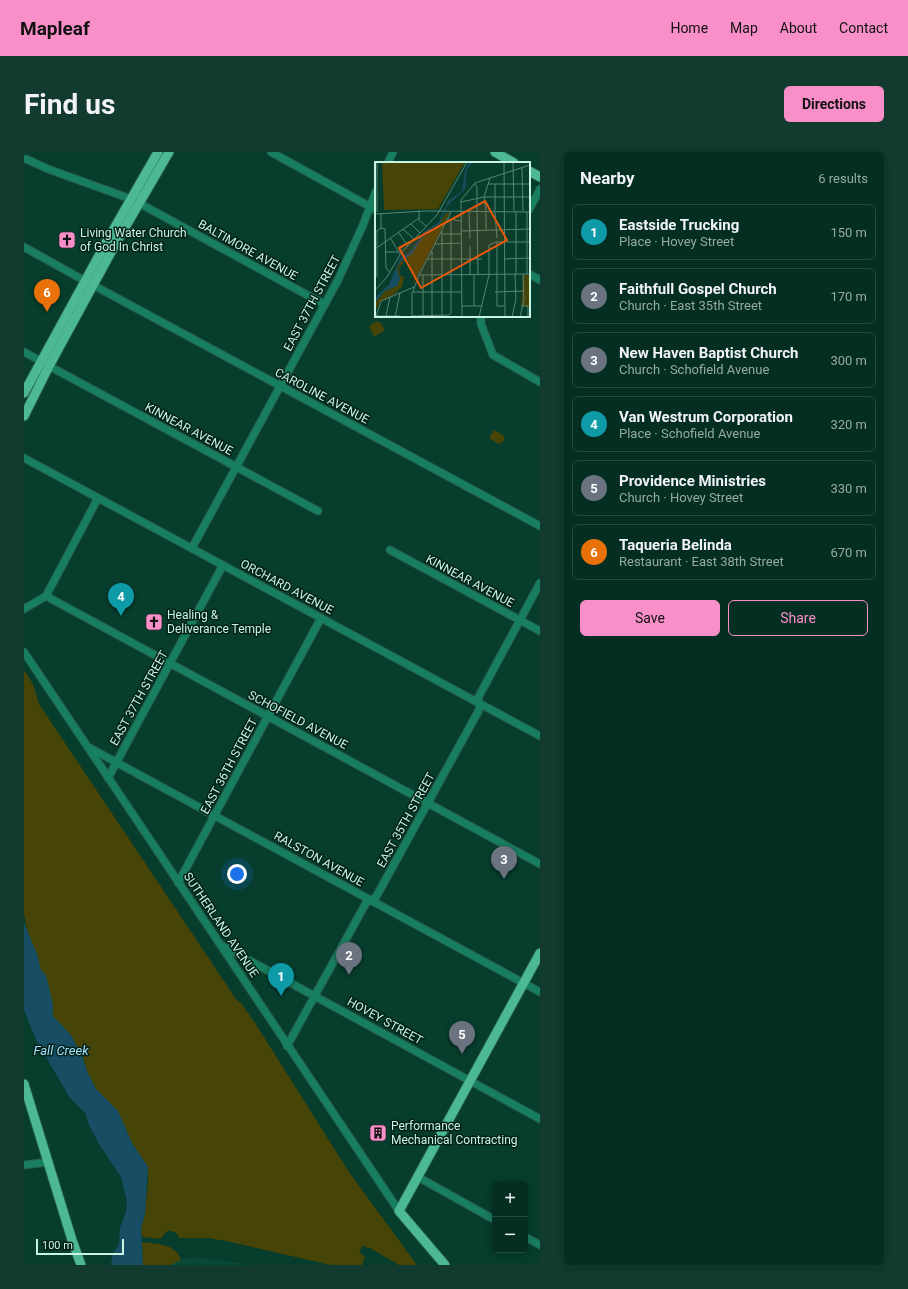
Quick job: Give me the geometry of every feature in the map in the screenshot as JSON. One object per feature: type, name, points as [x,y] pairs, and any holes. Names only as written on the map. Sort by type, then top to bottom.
[{"type":"main road","points":[[24,416],[45,364],[135,201],[158,152]]},
{"type":"main road","points":[[135,201],[169,152]]},
{"type":"main road","points":[[494,152],[512,162]]},
{"type":"main road","points":[[530,172],[540,177]]},
{"type":"main road","points":[[24,393],[45,364]]},
{"type":"main road","points":[[399,1211],[540,954]]},
{"type":"main road","points":[[24,1084],[81,1265]]},
{"type":"main road","name":"SUTHERLAND AVENUE","points":[[399,1211],[445,1265]]},
{"type":"street","points":[[271,152],[373,208]]},
{"type":"street","points":[[388,162],[393,152]]},
{"type":"street","name":"BALTIMORE AVENUE","points":[[24,158],[55,172],[135,201],[325,304]]},
{"type":"street","points":[[530,208],[540,189]]},
{"type":"street","name":"EAST 37TH STREET","points":[[192,548],[325,304],[373,208],[375,197]]},
{"type":"street","name":"CAROLINE AVENUE","points":[[24,247],[540,526]]},
{"type":"street","points":[[530,275],[540,280]]},
{"type":"street","points":[[481,317],[481,324],[487,343],[491,352],[496,358],[540,382]]},
{"type":"street","name":"KINNEAR AVENUE","points":[[24,352],[318,511]]},
{"type":"street","name":"ORCHARD AVENUE","points":[[24,458],[540,736]]},
{"type":"street","points":[[24,609],[46,596],[98,498]]},
{"type":"street","name":"KINNEAR AVENUE","points":[[390,550],[540,631]]},
{"type":"street","name":"EAST 37TH STREET","points":[[108,778],[171,664],[223,565]]},
{"type":"street","name":"EAST 35TH STREET","points":[[287,1046],[366,903],[376,897],[428,803],[478,711],[479,696],[540,583]]},
{"type":"street","name":"SCHOFIELD AVENUE","points":[[46,596],[540,864]]},
{"type":"street","name":"EAST 36TH STREET","points":[[178,883],[321,618]]},
{"type":"street","name":"SUTHERLAND AVENUE","points":[[24,652],[399,1211]]},
{"type":"street","name":"RALSTON AVENUE","points":[[87,747],[540,992]]},
{"type":"street","name":"HOVEY STREET","points":[[218,943],[540,1119]]},
{"type":"street","points":[[24,1165],[49,1162]]},
{"type":"street","points":[[418,1177],[492,1218]]},
{"type":"street","points":[[528,1239],[540,1245]]},
{"type":"shaded area","points":[[376,321],[380,322],[385,330],[374,337],[369,326]]},
{"type":"shaded area","points":[[494,430],[503,435],[505,438],[503,442],[498,444],[489,438]]},
{"type":"shaded area","points":[[24,670],[33,684],[39,704],[236,999],[241,1003],[257,1026],[349,1172],[417,1265],[399,1265],[370,1248],[363,1246],[359,1251],[365,1257],[362,1265],[331,1265],[226,1241],[208,1238],[179,1238],[173,1231],[167,1231],[160,1239],[142,1237],[141,1228],[145,1214],[148,1167],[132,1143],[118,1111],[96,1089],[87,1071],[82,1055],[70,1034],[53,1016],[53,1004],[26,926],[24,913]]},
{"type":"shaded area","points":[[142,1242],[170,1247],[175,1250],[181,1260],[171,1265],[143,1265]]},
{"type":"shaded area","points":[[190,1258],[205,1258],[251,1265],[171,1265],[177,1261]]},
{"type":"water","name":"Fall Creek","points":[[24,923],[37,954],[41,970],[46,975],[53,1004],[53,1016],[70,1034],[82,1055],[87,1071],[96,1089],[118,1111],[132,1143],[148,1167],[145,1214],[141,1228],[143,1265],[111,1265],[113,1253],[119,1245],[120,1228],[126,1212],[127,1201],[121,1177],[99,1144],[88,1123],[86,1114],[70,1098],[37,1042],[24,1010]]},
{"type":"place","name":"Living Water Church of God In Christ","points":[[67,240]]},
{"type":"place","name":"Taqueria Belinda","points":[[47,312]]},
{"type":"place","name":"Van Westrum Corporation","points":[[121,616]]},
{"type":"place","name":"Healing & Deliverance Temple","points":[[154,622]]},
{"type":"place","name":"New Haven Baptist Church","points":[[504,879]]},
{"type":"place","name":"Faithfull Gospel Church","points":[[349,975]]},
{"type":"place","name":"Eastside Trucking","points":[[281,996]]},
{"type":"place","name":"Providence Ministries","points":[[462,1054]]},
{"type":"place","name":"Performance Mechanical Contracting","points":[[378,1133]]}]
